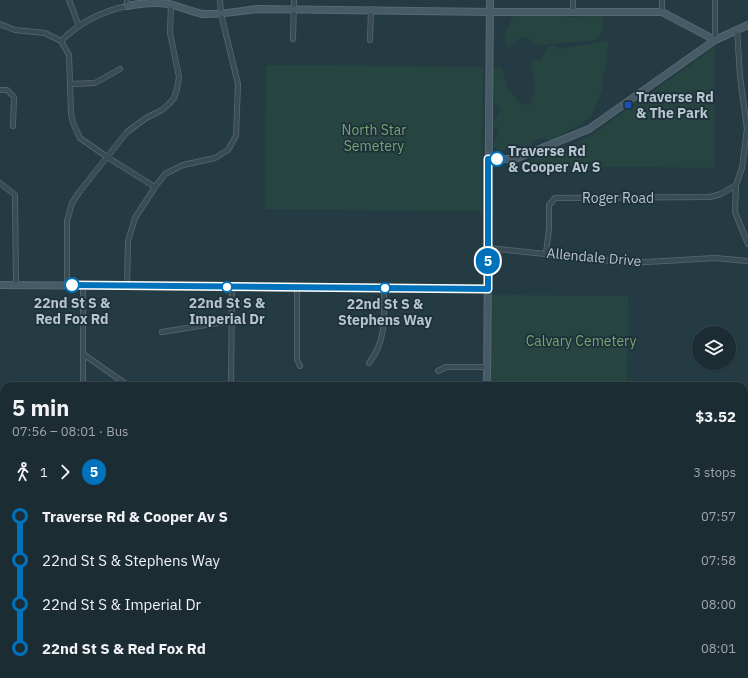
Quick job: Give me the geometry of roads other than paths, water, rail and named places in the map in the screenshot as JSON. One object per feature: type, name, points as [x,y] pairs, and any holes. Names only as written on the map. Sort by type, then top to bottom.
[{"type":"street","points":[[69,0],[80,26]]},
{"type":"street","points":[[127,286],[128,241],[135,218],[155,187],[165,174],[183,165],[215,158],[228,150],[236,136],[238,84],[221,14],[220,0]]},
{"type":"street","points":[[293,39],[294,0]]},
{"type":"street","points":[[487,382],[490,0]]},
{"type":"street","points":[[573,0],[573,12]]},
{"type":"street","points":[[662,0],[662,12]]},
{"type":"street","points":[[715,0],[715,40]]},
{"type":"street","points":[[61,41],[80,26],[104,12],[127,3],[171,4],[201,13],[221,14],[258,9],[371,9],[490,12],[662,12],[715,40]]},
{"type":"street","points":[[67,284],[67,221],[72,203],[127,132],[146,118],[162,110],[169,104],[176,94],[179,77],[170,33],[171,4]]},
{"type":"street","points":[[370,40],[371,9]]},
{"type":"street","points":[[0,24],[15,30],[45,33],[61,41],[69,55],[71,114],[73,123],[80,138],[107,158],[155,187]]},
{"type":"street","points":[[488,159],[515,159],[589,129],[715,40],[748,25]]},
{"type":"street","points":[[737,29],[740,76],[747,129],[742,168],[736,185],[735,212],[748,244]]},
{"type":"street","points":[[70,84],[95,83],[120,69]]},
{"type":"street","points":[[0,90],[7,90],[14,97],[14,126]]},
{"type":"street","points":[[0,183],[15,195],[16,285]]},
{"type":"street","name":"Roger Road","points":[[546,253],[550,229],[549,205],[555,198],[710,197],[721,194],[736,185]]},
{"type":"street","name":"Allendale Drive","points":[[488,248],[630,263],[715,258],[748,261]]},
{"type":"street","points":[[0,285],[67,284],[127,286],[488,289]]},
{"type":"street","points":[[83,285],[83,382]]},
{"type":"street","points":[[231,382],[232,287]]},
{"type":"street","points":[[297,287],[298,359],[300,366]]},
{"type":"street","points":[[369,362],[376,353],[384,329],[384,288]]},
{"type":"street","points":[[162,332],[231,322]]},
{"type":"street","points":[[83,354],[123,382]]},
{"type":"street","points":[[438,371],[446,367],[487,367]]},
{"type":"place","name":"Traverse Rd & The Park","points":[[628,105]]},
{"type":"place","name":"Traverse Rd & Cooper Av S","points":[[497,159]]},
{"type":"place","name":"22nd St S & Red Fox Rd","points":[[72,285]]},
{"type":"place","name":"22nd St S & Imperial Dr","points":[[227,287]]},
{"type":"place","name":"22nd St S & Stephens Way","points":[[385,288]]},
{"type":"park label","name":"North Star Semetery","points":[[374,138]]},
{"type":"park label","name":"Calvary Cemetery","points":[[581,341]]}]
